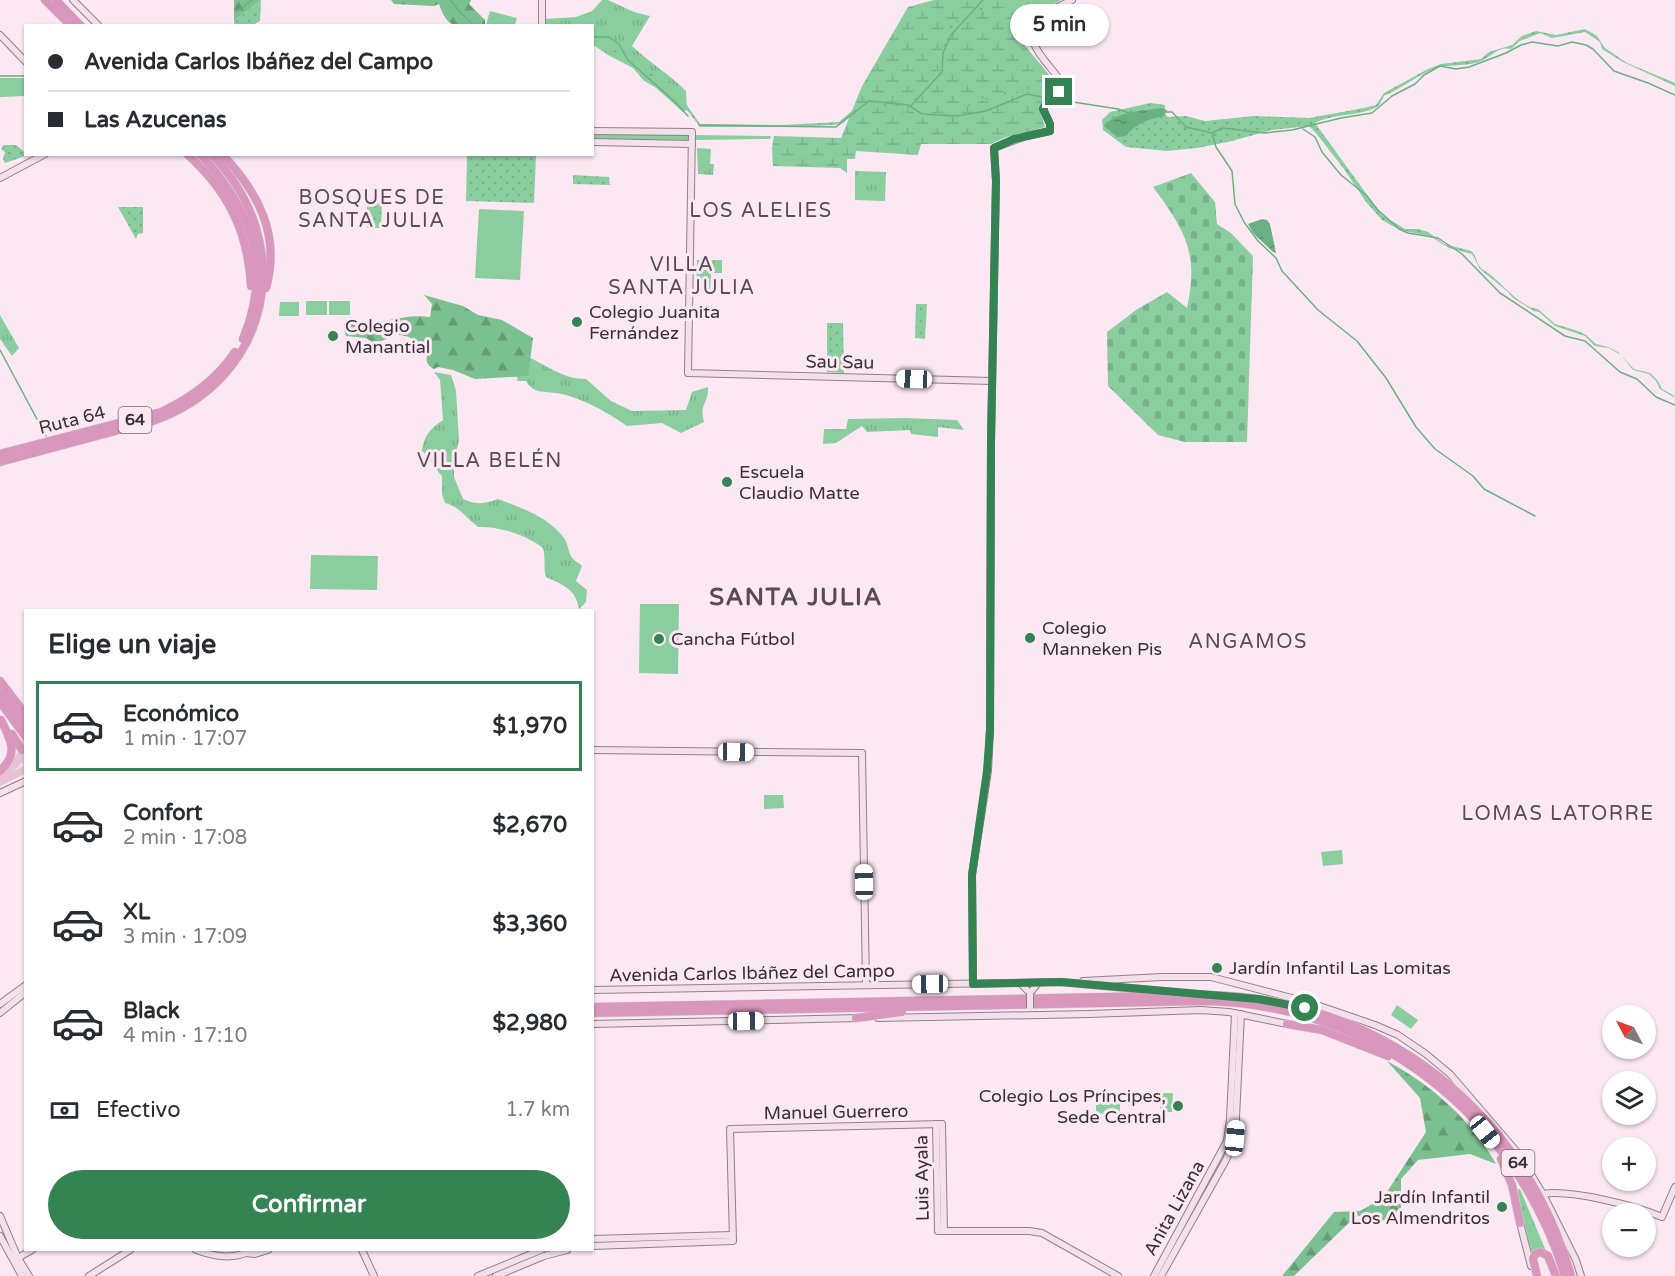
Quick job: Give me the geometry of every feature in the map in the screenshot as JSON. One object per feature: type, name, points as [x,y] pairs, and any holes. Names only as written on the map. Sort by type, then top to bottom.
[{"type":"highway","points":[[44,0],[62,24]]},
{"type":"highway","points":[[44,0],[69,24]]},
{"type":"highway","points":[[56,0],[79,24]]},
{"type":"highway","points":[[189,156],[224,197],[242,229],[249,258],[252,311]]},
{"type":"highway","name":"Ruta 64","points":[[0,454],[162,412],[206,384],[227,363],[244,338],[252,311],[256,264],[246,222],[228,187],[202,156]]},
{"type":"highway","name":"Ruta 64","points":[[0,462],[153,421],[171,414],[198,398],[220,379],[240,353],[255,325],[261,304],[262,259],[255,226],[236,186],[213,156]]},
{"type":"highway","points":[[223,156],[249,185],[262,210],[267,228],[270,266],[261,304]]},
{"type":"highway","points":[[0,681],[24,712]]},
{"type":"highway","points":[[0,693],[24,724]]},
{"type":"highway","points":[[0,702],[23,745]]},
{"type":"highway","points":[[0,719],[23,745]]},
{"type":"highway","points":[[0,719],[11,740],[12,748],[9,760],[0,773]]},
{"type":"highway","points":[[1061,982],[1206,995]]},
{"type":"highway","name":"Avenida Carlos Ibáñez del Campo","points":[[594,1007],[1206,995],[1258,999],[1327,1015],[1380,1038],[1434,1072],[1478,1111],[1526,1175],[1553,1225],[1571,1276]]},
{"type":"highway","name":"Avenida Carlos Ibáñez del Campo","points":[[594,1013],[1205,1001],[1248,1004],[1294,1012],[1343,1028],[1379,1045],[1434,1082],[1485,1132]]},
{"type":"highway","points":[[856,1018],[944,1007]]},
{"type":"highway","points":[[1287,1024],[1330,1032],[1419,1070]]},
{"type":"highway","points":[[1485,1132],[1506,1169],[1520,1223]]},
{"type":"highway","name":"64","points":[[1485,1132],[1534,1201],[1553,1241],[1565,1276]]},
{"type":"highway","points":[[1536,1276],[1533,1259],[1535,1254],[1541,1252],[1548,1256],[1556,1276]]},
{"type":"main road","points":[[0,773],[15,764],[23,745]]},
{"type":"main road","points":[[0,782],[24,770]]},
{"type":"street","points":[[73,0],[97,24]]},
{"type":"street","points":[[542,0],[542,24]]},
{"type":"street","points":[[973,984],[972,875],[987,771],[990,730],[992,381],[996,181],[994,148],[1020,137],[1050,131],[1050,124],[1043,109],[1046,101],[1059,92],[1062,84],[1034,45],[1031,39],[1032,28],[1046,13],[1072,0]]},
{"type":"street","points":[[0,35],[24,60]]},
{"type":"street","points":[[594,131],[692,132],[692,144],[594,142]]},
{"type":"street","name":"Sau Sau","points":[[692,144],[688,373],[992,381]]},
{"type":"street","points":[[0,178],[41,156]]},
{"type":"street","points":[[594,750],[862,753],[866,985]]},
{"type":"street","points":[[0,793],[24,781]]},
{"type":"street","name":"Avenida Carlos Ibáñez del Campo","points":[[594,990],[1020,984],[1211,977],[1311,1003],[1398,1035],[1419,1048],[1450,1074],[1520,1156],[1543,1194],[1576,1260],[1581,1276]]},
{"type":"street","points":[[1036,1014],[1030,1008],[1030,993],[1039,983]]},
{"type":"street","points":[[1020,984],[1030,993]]},
{"type":"street","points":[[0,1004],[24,986]]},
{"type":"street","points":[[0,1013],[24,994]]},
{"type":"street","points":[[1023,1015],[1030,1008]]},
{"type":"street","points":[[594,1024],[1201,1010],[1238,1014],[1287,1024]]},
{"type":"street","name":"Anita Lizana","points":[[1154,1276],[1227,1141],[1238,1014]]},
{"type":"street","name":"Anita Lizana","points":[[1161,1276],[1226,1160],[1235,1138],[1238,1014]]},
{"type":"street","name":"Manuel Guerrero","points":[[733,1238],[730,1129],[939,1124]]},
{"type":"street","name":"Luis Ayala","points":[[939,1124],[941,1231],[1042,1233],[1118,1276]]},
{"type":"street","points":[[1543,1194],[1559,1193],[1633,1206],[1662,1217],[1675,1187]]},
{"type":"street","points":[[0,1216],[21,1276]]},
{"type":"street","points":[[1520,1223],[1536,1276]]},
{"type":"street","points":[[0,1236],[15,1260],[29,1276]]},
{"type":"street","points":[[594,1239],[733,1238]]},
{"type":"street","points":[[594,1246],[733,1238]]},
{"type":"street","points":[[15,1260],[30,1251]]},
{"type":"street","points":[[88,1276],[128,1251]]},
{"type":"street","points":[[199,1251],[224,1258],[251,1251]]},
{"type":"street","points":[[246,1253],[255,1254],[265,1251]]},
{"type":"street","points":[[362,1251],[374,1276]]},
{"type":"street","points":[[478,1276],[539,1251]]},
{"type":"street","points":[[496,1276],[544,1256],[563,1251]]},
{"type":"green space","points":[[234,0],[261,0],[234,21]]},
{"type":"green space","points":[[261,0],[260,21],[255,24],[234,24],[234,21]]},
{"type":"green space","points":[[391,0],[471,0],[469,4],[485,20],[485,24],[451,23],[439,4],[434,6],[394,4]]},
{"type":"green space","points":[[602,0],[608,0],[634,12],[650,16],[632,46],[686,91],[687,110],[683,112],[655,87],[644,81],[633,68],[594,47],[594,24],[544,24],[544,19],[576,17],[592,11]]},
{"type":"green space","points":[[934,0],[1061,0],[1036,14],[1022,42],[1061,89],[1039,109],[1045,127],[1006,137],[991,144],[921,144],[918,155],[856,151],[855,159],[847,159],[847,173],[840,168],[773,166],[774,136],[841,138],[862,86],[908,7]]},
{"type":"green space","points":[[999,0],[982,12],[956,24],[953,28],[947,39],[942,74],[938,84],[918,100],[891,108],[916,114],[942,115],[988,97],[1019,90],[1037,91],[1043,95],[1023,92],[1002,95],[975,103],[943,117],[908,114],[880,107],[859,110],[841,124],[834,125],[700,127],[670,86],[645,74],[630,61],[598,42],[594,43],[594,40],[599,40],[627,55],[645,70],[672,84],[700,124],[782,125],[839,122],[854,109],[915,99],[936,82],[939,77],[945,35],[953,23]]},
{"type":"green space","points":[[490,11],[517,18],[515,24],[486,24]]},
{"type":"green space","points":[[1585,29],[1597,36],[1605,48],[1627,63],[1675,83],[1675,86],[1623,62],[1602,49],[1600,42],[1585,32],[1552,38],[1540,33],[1520,41],[1511,49],[1500,50],[1483,60],[1433,69],[1385,96],[1373,109],[1315,123],[1381,214],[1405,229],[1428,232],[1444,244],[1471,251],[1481,268],[1525,305],[1538,309],[1555,324],[1578,331],[1586,335],[1596,344],[1608,347],[1621,355],[1609,348],[1595,346],[1585,336],[1555,326],[1539,312],[1534,311],[1513,298],[1480,269],[1472,254],[1449,248],[1430,236],[1400,230],[1382,220],[1309,126],[1272,130],[1228,142],[1167,151],[1126,147],[1103,130],[1102,120],[1110,112],[1150,103],[1165,105],[1165,114],[1168,117],[1186,116],[1205,121],[1254,116],[1309,118],[1364,108],[1376,105],[1384,93],[1441,64],[1481,59],[1489,52],[1512,45],[1522,36],[1536,31],[1556,35]]},
{"type":"green space","points":[[0,78],[24,78],[24,96],[0,97]]},
{"type":"green space","points":[[594,134],[689,135],[689,140],[594,139]]},
{"type":"green space","points":[[695,135],[771,136],[770,139],[695,140]]},
{"type":"green space","points":[[4,145],[16,145],[24,152],[25,156],[5,163],[3,159],[5,152],[1,149]]},
{"type":"green space","points":[[697,148],[711,149],[710,164],[714,164],[713,175],[698,174]]},
{"type":"green space","points":[[467,156],[536,156],[534,203],[466,201]]},
{"type":"green space","points":[[855,171],[886,172],[885,201],[855,200]]},
{"type":"green space","points":[[1191,173],[1215,202],[1217,224],[1231,233],[1253,256],[1247,442],[1185,442],[1158,435],[1108,386],[1107,332],[1136,310],[1167,292],[1187,308],[1191,272],[1187,243],[1174,216],[1153,187]]},
{"type":"green space","points":[[573,175],[609,177],[610,185],[573,184]]},
{"type":"green space","points":[[367,203],[382,203],[381,228],[367,228]]},
{"type":"green space","points":[[118,207],[143,207],[143,233],[138,234],[136,239]]},
{"type":"green space","points":[[479,209],[524,211],[520,280],[475,278]]},
{"type":"green space","points":[[697,260],[722,260],[722,273],[711,273],[710,293],[696,292]]},
{"type":"green space","points":[[424,295],[463,306],[478,315],[502,320],[533,338],[528,376],[475,379],[453,370],[438,367],[434,369],[429,366],[428,351],[409,337],[397,334],[375,344],[366,338],[346,336],[344,330],[351,324],[420,316],[430,317],[432,304]]},
{"type":"green space","points":[[306,301],[327,301],[327,315],[306,315]]},
{"type":"green space","points":[[329,301],[350,301],[350,315],[329,315]]},
{"type":"green space","points":[[280,302],[299,302],[299,316],[279,316]]},
{"type":"green space","points":[[916,304],[927,304],[925,339],[915,338]]},
{"type":"green space","points":[[0,315],[19,348],[12,356],[0,339]]},
{"type":"green space","points":[[827,323],[843,323],[844,373],[827,372]]},
{"type":"green space","points":[[526,356],[569,377],[586,379],[611,401],[632,411],[686,410],[692,392],[708,387],[703,407],[704,422],[681,433],[662,423],[627,426],[583,401],[564,394],[539,391],[532,388],[526,381],[517,381],[518,370]]},
{"type":"green space","points":[[1622,356],[1634,369],[1650,373],[1662,389],[1675,398],[1660,389],[1649,374],[1633,370]]},
{"type":"green space","points":[[434,372],[451,375],[456,391],[459,440],[454,477],[463,499],[481,503],[498,499],[534,514],[558,531],[565,540],[572,557],[582,566],[576,581],[587,590],[586,602],[579,609],[572,592],[546,577],[543,548],[512,532],[478,527],[459,510],[445,503],[442,494],[442,476],[422,451],[428,433],[443,420],[440,380]]},
{"type":"green space","points":[[848,419],[957,420],[964,430],[938,427],[938,437],[911,434],[910,430],[867,432],[862,426],[836,443],[823,444],[824,429],[846,429]]},
{"type":"green space","points":[[311,555],[378,556],[377,590],[310,589]]},
{"type":"green space","name":"Cancha Fútbol","points":[[640,604],[679,604],[678,674],[639,673]]},
{"type":"green space","points":[[764,795],[783,795],[784,808],[764,809]]},
{"type":"green space","points":[[1342,850],[1343,864],[1323,866],[1321,852]]},
{"type":"green space","points":[[1397,1005],[1418,1020],[1411,1029],[1391,1015]]},
{"type":"green space","points":[[1387,1061],[1419,1081],[1449,1105],[1475,1133],[1496,1164],[1470,1154],[1418,1160],[1401,1179],[1401,1209],[1378,1224],[1357,1215],[1294,1276],[1282,1276],[1334,1212],[1360,1211],[1383,1198],[1426,1132],[1420,1098]]},
{"type":"green space","points":[[1161,1093],[1173,1093],[1172,1112],[1160,1112]]},
{"type":"green space","points":[[1120,1099],[1120,1113],[1096,1114],[1096,1100]]},
{"type":"green space","points":[[1520,1189],[1546,1251],[1532,1253],[1516,1190]]},
{"type":"water","points":[[1161,108],[1167,110],[1164,116],[1143,122],[1126,136],[1117,137],[1104,126],[1115,117]]},
{"type":"water","points":[[1262,219],[1267,220],[1270,224],[1276,253],[1253,233],[1248,224]]},
{"type":"waterway","points":[[236,12],[252,0]]},
{"type":"waterway","points":[[450,0],[473,24]]},
{"type":"waterway","points":[[910,107],[942,72],[943,53],[951,35],[983,0]]},
{"type":"waterway","points":[[594,37],[609,37],[619,44],[628,60],[688,116]]},
{"type":"waterway","points":[[1166,112],[1172,112],[1186,127],[1212,133],[1223,128],[1264,133],[1292,130],[1372,113],[1392,96],[1415,84],[1424,75],[1440,66],[1456,69],[1469,67],[1532,42],[1558,46],[1572,42],[1586,45],[1593,49],[1614,71],[1675,95]]},
{"type":"waterway","points":[[0,76],[24,76]]},
{"type":"waterway","points":[[699,125],[836,127],[869,101],[908,105],[922,114],[957,116],[986,111],[1027,94],[1047,98]]},
{"type":"waterway","points":[[1054,99],[1118,109],[1129,113]]},
{"type":"waterway","points":[[1303,129],[1315,137],[1322,152],[1341,175],[1367,196],[1377,209],[1399,229],[1408,233],[1438,238],[1462,254],[1500,293],[1565,336],[1585,341],[1620,372],[1637,379],[1656,397],[1675,405]]},
{"type":"waterway","points":[[1212,133],[1216,147],[1232,171],[1235,204],[1244,222],[1258,241],[1276,258],[1282,271],[1318,310],[1357,341],[1386,378],[1416,427],[1435,449],[1473,476],[1484,489],[1535,516]]},
{"type":"waterway","points":[[0,350],[46,436]]},
{"type":"place","name":"Colegio Juanita Fernández","points":[[577,322]]},
{"type":"place","name":"Colegio Manantial","points":[[333,336]]},
{"type":"place","name":"Escuela Claudio Matte","points":[[727,482]]},
{"type":"place","name":"Colegio Manneken Pis","points":[[1030,638]]},
{"type":"place","name":"Cancha Fútbol","points":[[659,639]]},
{"type":"place","name":"Jardín Infantil Las Lomitas","points":[[1217,968]]},
{"type":"place","name":"Colegio Los Príncipes, Sede Central","points":[[1178,1106]]},
{"type":"place","name":"Jardín Infantil Los Almendritos","points":[[1502,1207]]},
{"type":"district","name":"BOSQUES DE SANTA JULIA","points":[[372,210]]},
{"type":"district","name":"LOS ALELIES","points":[[761,211]]},
{"type":"district","name":"VILLA SANTA JULIA","points":[[682,276]]},
{"type":"district","name":"VILLA BELÉN","points":[[490,461]]},
{"type":"district","name":"SANTA JULIA","points":[[796,597]]},
{"type":"district","name":"ANGAMOS","points":[[1248,642]]},
{"type":"district","name":"LOMAS LATORRE","points":[[1558,814]]},
{"type":"route","points":[[1059,92],[1046,101],[1043,109],[1050,124],[1050,131],[1014,139],[994,148],[996,181],[991,441],[990,730],[987,771],[972,875],[973,984],[1061,982],[1234,996],[1305,1008]]}]
